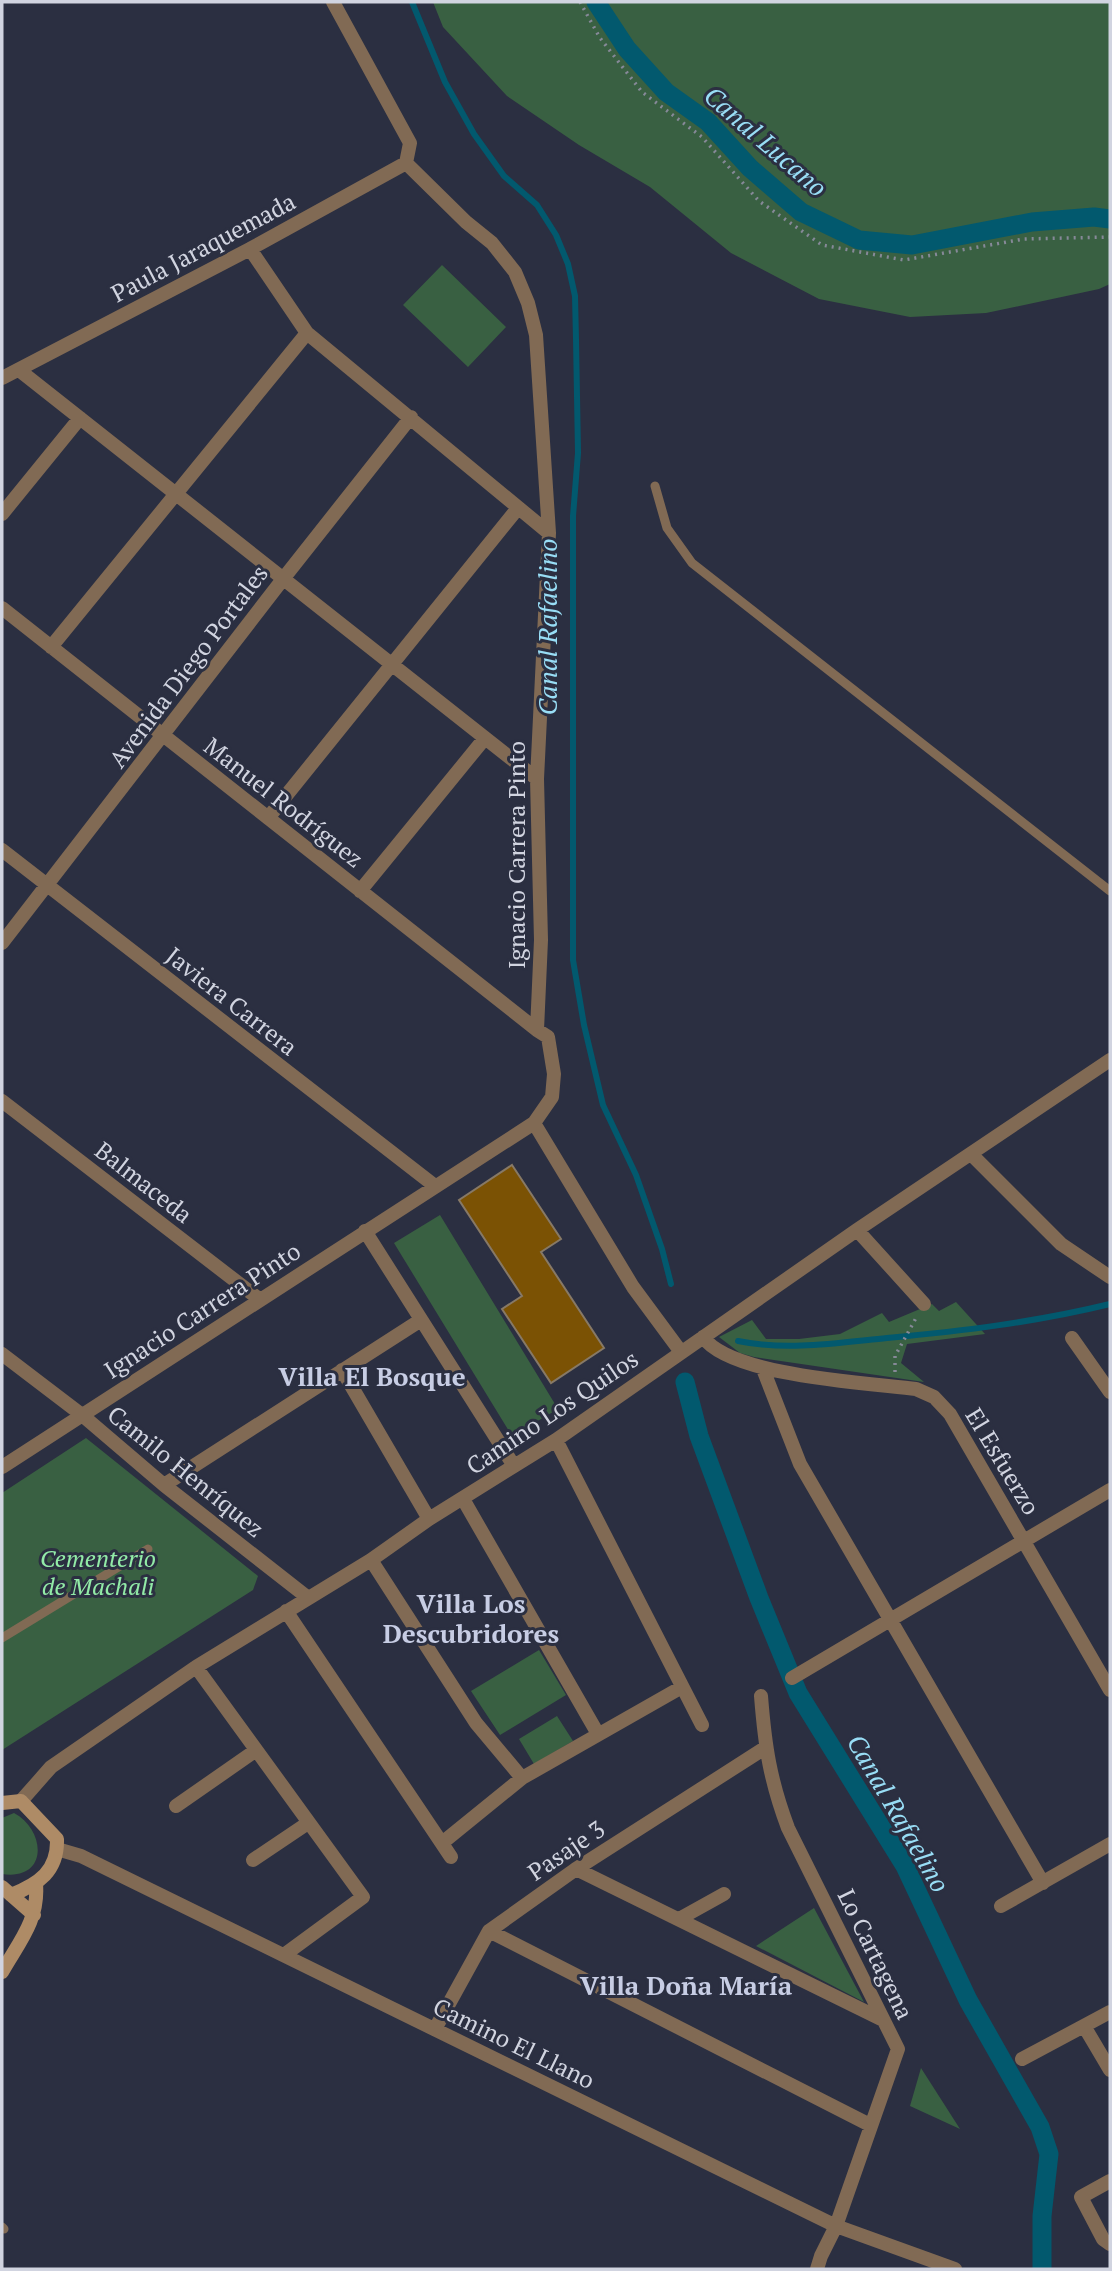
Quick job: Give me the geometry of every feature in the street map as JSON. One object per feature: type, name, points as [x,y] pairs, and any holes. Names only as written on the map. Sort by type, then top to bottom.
[{"type":"main road","points":[[2,1803],[21,1801],[57,1839],[54,1864],[45,1877],[36,1884],[7,1891]]},
{"type":"main road","points":[[2,1972],[34,1915],[37,1904],[36,1884]]},
{"type":"main road","points":[[7,1891],[34,1915]]},
{"type":"street","points":[[333,2],[410,143],[406,163]]},
{"type":"street","name":"Paula Jaraquemada","points":[[2,378],[250,250],[406,163]]},
{"type":"street","name":"Ignacio Carrera Pinto","points":[[2,1467],[534,1123],[552,1097],[554,1074],[548,1037],[537,1031],[541,940],[537,779],[549,533],[536,335],[528,303],[515,272],[492,243],[466,222],[406,163]]},
{"type":"street","points":[[250,250],[307,333],[549,533]]},
{"type":"street","points":[[51,647],[307,333]]},
{"type":"street","points":[[19,370],[537,779]]},
{"type":"street","name":"Avenida Diego Portales","points":[[2,943],[411,417]]},
{"type":"street","points":[[2,514],[80,418]]},
{"type":"street","points":[[268,818],[517,508]]},
{"type":"street","name":"Manuel Rodríguez","points":[[2,608],[537,1031]]},
{"type":"street","points":[[360,891],[485,738]]},
{"type":"street","name":"Javiera Carrera","points":[[2,850],[435,1186]]},
{"type":"street","name":"Camino Los Quilos","points":[[21,1801],[51,1767],[196,1667],[371,1560],[429,1519],[556,1440],[857,1230],[1110,1060]]},
{"type":"street","name":"Balmaceda","points":[[2,1101],[259,1299]]},
{"type":"street","points":[[534,1123],[633,1287],[681,1352]]},
{"type":"street","points":[[971,1154],[1060,1244],[1110,1277]]},
{"type":"street","points":[[857,1230],[924,1304]]},
{"type":"street","points":[[365,1231],[514,1466]]},
{"type":"street","points":[[164,1485],[421,1320]]},
{"type":"street","name":"El Esfuerzo","points":[[703,1337],[710,1347],[727,1357],[763,1369],[916,1389],[934,1397],[950,1414],[1110,1690]]},
{"type":"street","points":[[1072,1338],[1110,1392]]},
{"type":"street","name":"Camilo Henríquez","points":[[2,1354],[82,1415],[164,1485],[307,1597]]},
{"type":"street","points":[[763,1369],[800,1464],[1043,1883]]},
{"type":"street","points":[[342,1370],[429,1519]]},
{"type":"street","points":[[556,1440],[702,1725]]},
{"type":"street","points":[[792,1678],[1110,1490]]},
{"type":"street","points":[[463,1499],[598,1734]]},
{"type":"street","points":[[371,1560],[476,1723],[522,1778]]},
{"type":"street","points":[[286,1611],[452,1857]]},
{"type":"street","points":[[196,1667],[363,1897],[284,1955]]},
{"type":"street","points":[[442,1843],[522,1778],[682,1687]]},
{"type":"street","name":"Lo Cartagena","points":[[761,1696],[765,1748],[774,1790],[788,1828],[898,2049],[836,2226],[817,2269]]},
{"type":"street","name":"Pasaje 3","points":[[435,2029],[489,1931],[576,1869],[765,1748]]},
{"type":"street","points":[[176,1806],[255,1751]]},
{"type":"street","points":[[253,1860],[308,1823]]},
{"type":"street","points":[[1001,1906],[1110,1844]]},
{"type":"street","name":"Camino El Llano","points":[[57,1849],[81,1856],[836,2226],[955,2269]]},
{"type":"street","points":[[576,1869],[883,2020]]},
{"type":"street","points":[[678,1919],[724,1894]]},
{"type":"street","points":[[489,1931],[870,2126]]},
{"type":"street","points":[[1022,2059],[1110,2012]]},
{"type":"street","points":[[1084,2026],[1110,2070]]},
{"type":"street","points":[[1110,2180],[1082,2197],[1103,2239],[1110,2244]]},
{"type":"lane","points":[[655,486],[667,528],[692,563],[1110,891]]},
{"type":"lane","points":[[2,1639],[148,1549]]},
{"type":"path","points":[[580,2],[600,38],[642,92],[702,137],[759,201],[822,245],[904,260],[1024,239],[1110,237]]},
{"type":"path","points":[[895,1356],[910,1327]]},
{"type":"green space","points":[[433,2],[1110,2],[1110,284],[1099,289],[986,313],[910,317],[819,299],[731,253],[650,187],[579,145],[507,96],[443,27]]},
{"type":"green space","points":[[442,265],[506,327],[468,367],[403,305]]},
{"type":"green space","points":[[440,1215],[558,1409],[512,1436],[394,1243]]},
{"type":"green space","points":[[956,1302],[985,1334],[907,1344],[901,1363],[924,1382],[754,1357],[740,1353],[719,1337],[752,1320],[766,1339],[799,1339],[840,1334],[882,1313],[889,1322],[932,1304],[939,1311]]},
{"type":"green space","name":"Cementerio de Machali","points":[[86,1438],[258,1576],[253,1590],[2,1750],[2,1493]]},
{"type":"green space","points":[[539,1650],[566,1695],[500,1735],[471,1691]]},
{"type":"green space","points":[[557,1716],[573,1741],[534,1764],[519,1739]]},
{"type":"green space","points":[[14,1813],[25,1821],[32,1831],[38,1852],[35,1862],[28,1870],[17,1874],[2,1874],[2,1818]]},
{"type":"green space","points":[[814,1908],[864,2002],[756,1946]]},
{"type":"green space","points":[[921,2068],[960,2129],[910,2106]]},
{"type":"building","points":[[512,1165],[561,1239],[541,1252],[604,1348],[551,1383],[502,1309],[522,1296],[459,1200]]},
{"type":"waterway","name":"Canal Rafaelino","points":[[412,2],[445,82],[474,134],[504,176],[537,205],[556,235],[568,264],[575,296],[578,453],[573,516],[573,960],[584,1025],[603,1105],[636,1175],[662,1249],[671,1284]]},
{"type":"waterway","name":"Canal Lucano","points":[[596,2],[627,49],[666,92],[708,122],[750,168],[801,212],[859,240],[912,245],[1032,222],[1094,217],[1110,219]]},
{"type":"waterway","points":[[738,1341],[793,1346],[850,1342],[999,1325],[1110,1304]]},
{"type":"waterway","name":"Canal Rafaelino","points":[[685,1382],[699,1436],[759,1598],[798,1693],[905,1866],[968,2000],[1040,2127],[1049,2154],[1042,2216],[1042,2269]]},
{"type":"district","name":"Villa El Bosque","points":[[372,1376]]},
{"type":"district","name":"Villa Los Descubridores","points":[[471,1618]]},
{"type":"district","name":"Villa Doña María","points":[[686,1985]]}]
